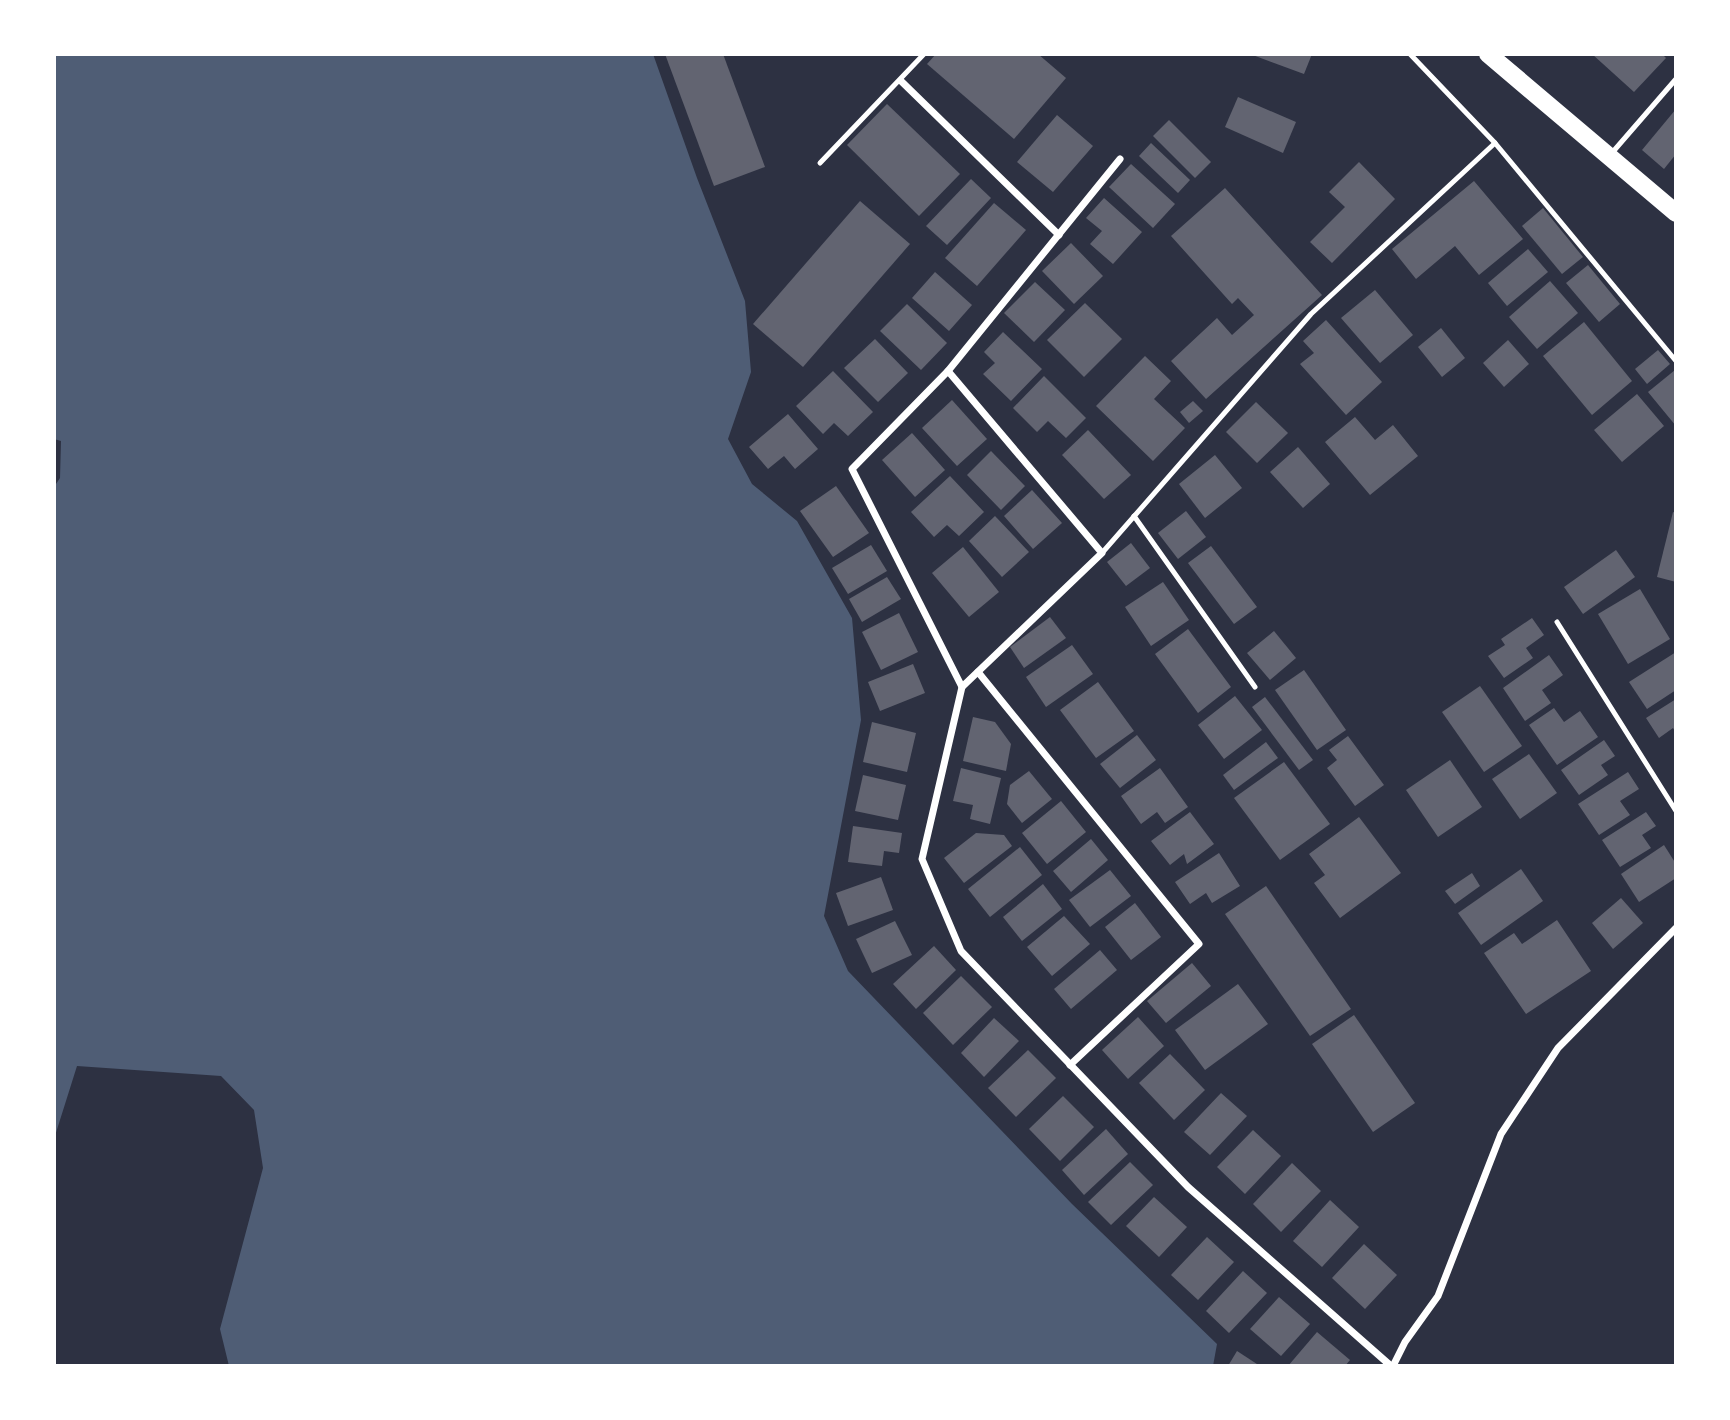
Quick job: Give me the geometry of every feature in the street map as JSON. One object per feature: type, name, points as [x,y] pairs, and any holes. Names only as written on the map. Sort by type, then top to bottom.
[{"type":"main road","points":[[1488,54],[1676,213]]},
{"type":"street","points":[[901,81],[1059,235]]},
{"type":"street","points":[[962,688],[852,469],[948,371],[1121,159]]},
{"type":"street","points":[[948,371],[1102,553],[962,688],[922,859],[961,951],[1188,1187],[1392,1366],[1405,1342],[1438,1296],[1501,1134],[1558,1048],[1676,928]]},
{"type":"street","points":[[978,672],[1199,944],[1070,1065]]},
{"type":"lane","points":[[820,163],[924,54]]},
{"type":"lane","points":[[1410,54],[1495,143],[1676,361]]},
{"type":"lane","points":[[1609,156],[1676,79]]},
{"type":"lane","points":[[1102,553],[1311,314],[1495,143]]},
{"type":"lane","points":[[1134,516],[1255,687]]},
{"type":"lane","points":[[1557,622],[1676,811]]},
{"type":"water","points":[[54,54],[653,54],[745,301],[751,372],[728,439],[752,484],[797,521],[852,618],[861,720],[824,916],[848,971],[1072,1204],[1217,1344],[1213,1366],[229,1366],[220,1329],[263,1168],[254,1110],[221,1076],[77,1066],[54,1139],[54,487],[60,478],[61,441],[54,439]]},
{"type":"building","points":[[665,54],[723,54],[765,167],[714,186]]},
{"type":"building","points":[[936,54],[1038,54],[1066,78],[1014,139],[927,64]]},
{"type":"building","points":[[1250,54],[1312,54],[1304,74]]},
{"type":"building","points":[[1592,54],[1662,54],[1666,58],[1634,92]]},
{"type":"building","points":[[1238,97],[1296,122],[1283,153],[1225,127]]},
{"type":"building","points":[[887,104],[960,174],[919,216],[847,145]]},
{"type":"building","points":[[1676,109],[1676,154],[1664,169],[1642,150]]},
{"type":"building","points":[[1057,115],[1093,146],[1053,192],[1017,162]]},
{"type":"building","points":[[1169,120],[1211,162],[1195,178],[1153,136]]},
{"type":"building","points":[[1151,143],[1190,180],[1178,193],[1139,156]]},
{"type":"building","points":[[1359,162],[1395,199],[1332,263],[1310,242],[1345,207],[1329,192]]},
{"type":"building","points":[[1131,164],[1175,204],[1153,228],[1109,187]]},
{"type":"building","points":[[971,179],[991,198],[947,245],[926,226]]},
{"type":"building","points":[[1474,181],[1523,239],[1479,275],[1455,246],[1416,279],[1392,249]]},
{"type":"building","points":[[1225,188],[1322,295],[1206,399],[1171,361],[1217,318],[1232,335],[1254,315],[1238,298],[1232,304],[1171,236]]},
{"type":"building","points":[[1104,198],[1142,232],[1113,264],[1090,244],[1102,231],[1086,218]]},
{"type":"building","points":[[860,201],[910,244],[803,367],[753,324]]},
{"type":"building","points":[[994,203],[1026,230],[977,286],[945,258]]},
{"type":"building","points":[[1543,208],[1583,257],[1562,274],[1522,226]]},
{"type":"building","points":[[1071,243],[1103,276],[1074,304],[1042,271]]},
{"type":"building","points":[[1528,249],[1548,272],[1507,306],[1488,283]]},
{"type":"building","points":[[1588,265],[1620,304],[1599,322],[1566,283]]},
{"type":"building","points":[[935,272],[972,305],[949,331],[912,298]]},
{"type":"building","points":[[1550,281],[1578,313],[1537,349],[1509,317]]},
{"type":"building","points":[[1035,282],[1065,310],[1034,342],[1004,313]]},
{"type":"building","points":[[1375,290],[1413,335],[1380,363],[1341,318]]},
{"type":"building","points":[[1085,303],[1122,339],[1084,377],[1047,340]]},
{"type":"building","points":[[907,304],[947,343],[921,370],[880,331]]},
{"type":"building","points":[[1326,320],[1382,382],[1346,415],[1300,364],[1314,353],[1303,341]]},
{"type":"building","points":[[1584,322],[1632,381],[1592,415],[1543,356]]},
{"type":"building","points":[[1441,328],[1465,358],[1442,377],[1418,347]]},
{"type":"building","points":[[1003,332],[1042,369],[1011,401],[983,374],[995,363],[984,352]]},
{"type":"building","points":[[875,339],[908,373],[878,402],[844,368]]},
{"type":"building","points":[[1508,340],[1529,364],[1504,387],[1483,363]]},
{"type":"building","points":[[1658,350],[1670,364],[1647,384],[1635,369]]},
{"type":"building","points":[[1145,356],[1171,381],[1154,399],[1185,428],[1153,461],[1096,406]]},
{"type":"building","points":[[1675,370],[1676,372],[1676,426],[1648,392]]},
{"type":"building","points":[[833,371],[873,412],[848,436],[834,423],[823,434],[796,406]]},
{"type":"building","points":[[1044,376],[1086,418],[1066,438],[1048,421],[1037,432],[1013,408]]},
{"type":"building","points":[[1637,394],[1664,426],[1622,462],[1594,430]]},
{"type":"building","points":[[952,400],[987,439],[957,466],[922,428]]},
{"type":"building","points":[[1193,401],[1203,411],[1189,423],[1180,412]]},
{"type":"building","points":[[1256,402],[1288,433],[1257,463],[1226,432]]},
{"type":"building","points":[[788,414],[818,449],[795,469],[784,456],[768,469],[749,447]]},
{"type":"building","points":[[1355,417],[1375,440],[1393,425],[1418,456],[1370,495],[1325,442]]},
{"type":"building","points":[[1088,430],[1131,475],[1104,499],[1062,455]]},
{"type":"building","points":[[912,433],[945,470],[915,497],[882,460]]},
{"type":"building","points":[[1298,447],[1330,484],[1303,508],[1270,472]]},
{"type":"building","points":[[991,451],[1025,486],[1001,510],[967,475]]},
{"type":"building","points":[[1215,455],[1242,488],[1205,518],[1179,484]]},
{"type":"building","points":[[950,476],[984,512],[959,536],[947,525],[934,537],[911,512]]},
{"type":"building","points":[[836,486],[869,533],[833,557],[800,511]]},
{"type":"building","points":[[1032,490],[1062,523],[1033,549],[1004,516]]},
{"type":"building","points":[[1186,511],[1206,537],[1178,559],[1158,533]]},
{"type":"building","points":[[1673,512],[1676,513],[1676,582],[1657,577]]},
{"type":"building","points":[[995,516],[1029,552],[1002,577],[969,541]]},
{"type":"building","points":[[1131,543],[1150,568],[1126,586],[1107,562]]},
{"type":"building","points":[[871,545],[887,571],[848,594],[832,568]]},
{"type":"building","points":[[1211,546],[1257,607],[1234,624],[1188,563]]},
{"type":"building","points":[[963,547],[999,592],[969,617],[932,573]]},
{"type":"building","points":[[1616,550],[1635,577],[1583,614],[1564,587]]},
{"type":"building","points":[[887,577],[901,599],[862,622],[849,599]]},
{"type":"building","points":[[1163,582],[1189,620],[1151,646],[1125,607]]},
{"type":"building","points":[[1640,589],[1670,639],[1628,664],[1598,614]]},
{"type":"building","points":[[899,613],[918,652],[881,670],[862,632]]},
{"type":"building","points":[[1050,617],[1066,638],[1024,668],[1010,647]]},
{"type":"building","points":[[1532,618],[1544,635],[1526,648],[1533,658],[1504,678],[1488,656],[1505,645],[1501,639]]},
{"type":"building","points":[[1188,629],[1231,687],[1198,713],[1155,654]]},
{"type":"building","points":[[1274,631],[1296,658],[1270,680],[1247,653]]},
{"type":"building","points":[[1072,645],[1093,674],[1046,707],[1026,677]]},
{"type":"building","points":[[1676,652],[1676,690],[1647,709],[1629,682]]},
{"type":"building","points":[[1549,655],[1563,675],[1542,690],[1551,703],[1525,721],[1503,688]]},
{"type":"building","points":[[913,664],[925,693],[880,711],[868,682]]},
{"type":"building","points":[[1304,670],[1346,730],[1317,750],[1275,690]]},
{"type":"building","points":[[1098,682],[1134,731],[1096,758],[1060,710]]},
{"type":"building","points":[[1480,686],[1522,746],[1484,772],[1442,712]]},
{"type":"building","points":[[1235,696],[1262,730],[1224,759],[1198,725]]},
{"type":"building","points":[[1265,697],[1313,760],[1299,770],[1252,707]]},
{"type":"building","points":[[1676,699],[1676,733],[1673,728],[1659,738],[1646,718]]},
{"type":"building","points":[[1554,708],[1564,722],[1580,711],[1598,737],[1557,765],[1529,725]]},
{"type":"building","points":[[973,717],[995,722],[1011,744],[1006,771],[963,761]]},
{"type":"building","points":[[872,722],[916,733],[907,772],[863,762]]},
{"type":"building","points":[[1137,735],[1156,760],[1120,788],[1100,764]]},
{"type":"building","points":[[1348,736],[1384,785],[1355,806],[1327,768],[1337,760],[1329,750]]},
{"type":"building","points":[[1604,740],[1615,756],[1601,765],[1608,775],[1579,795],[1561,770]]},
{"type":"building","points":[[1266,742],[1278,758],[1234,790],[1223,775]]},
{"type":"building","points":[[1529,754],[1557,793],[1520,819],[1492,779]]},
{"type":"building","points":[[1450,760],[1482,807],[1438,837],[1406,790]]},
{"type":"building","points":[[1284,762],[1330,824],[1280,860],[1234,798]]},
{"type":"building","points":[[961,768],[1001,778],[990,824],[970,819],[973,805],[953,801]]},
{"type":"building","points":[[1160,768],[1188,807],[1165,823],[1157,812],[1141,824],[1121,796]]},
{"type":"building","points":[[1029,771],[1052,799],[1022,823],[1007,804],[1010,785]]},
{"type":"building","points":[[1628,772],[1639,789],[1620,801],[1630,815],[1599,835],[1578,804]]},
{"type":"building","points":[[863,775],[906,785],[898,820],[855,811]]},
{"type":"building","points":[[1061,801],[1086,832],[1047,864],[1022,833]]},
{"type":"building","points":[[1190,812],[1214,844],[1187,864],[1184,854],[1170,865],[1151,841]]},
{"type":"building","points":[[1646,812],[1656,826],[1642,835],[1651,848],[1620,867],[1602,840]]},
{"type":"building","points":[[1359,817],[1401,873],[1340,918],[1314,883],[1325,875],[1309,854]]},
{"type":"building","points":[[853,826],[902,833],[899,853],[884,851],[882,866],[848,862]]},
{"type":"building","points":[[976,833],[1004,835],[1012,846],[964,883],[944,858]]},
{"type":"building","points":[[1091,839],[1108,860],[1071,892],[1053,871]]},
{"type":"building","points":[[1664,845],[1676,864],[1676,878],[1639,902],[1621,874]]},
{"type":"building","points":[[1020,847],[1042,875],[990,917],[968,889]]},
{"type":"building","points":[[1219,853],[1240,886],[1212,903],[1206,893],[1190,904],[1175,882]]},
{"type":"building","points":[[1521,869],[1543,901],[1481,945],[1458,913]]},
{"type":"building","points":[[1110,870],[1131,896],[1090,927],[1069,900]]},
{"type":"building","points":[[1472,873],[1480,886],[1455,904],[1445,891]]},
{"type":"building","points":[[881,877],[893,910],[848,926],[836,893]]},
{"type":"building","points":[[1043,884],[1062,909],[1022,941],[1003,917]]},
{"type":"building","points":[[1266,886],[1351,1009],[1310,1036],[1225,914]]},
{"type":"building","points":[[1621,898],[1643,923],[1613,949],[1592,923]]},
{"type":"building","points":[[1135,903],[1161,937],[1131,960],[1105,927]]},
{"type":"building","points":[[1064,916],[1090,944],[1052,976],[1027,947]]},
{"type":"building","points":[[1557,920],[1591,971],[1526,1014],[1484,953],[1514,933],[1522,944]]},
{"type":"building","points":[[895,921],[912,955],[872,973],[856,939]]},
{"type":"building","points":[[934,946],[956,970],[916,1009],[893,984]]},
{"type":"building","points":[[1100,950],[1117,970],[1071,1009],[1054,989]]},
{"type":"building","points":[[1192,963],[1211,986],[1166,1023],[1147,1001]]},
{"type":"building","points":[[961,976],[992,1007],[953,1045],[923,1013]]},
{"type":"building","points":[[1238,984],[1268,1024],[1205,1070],[1175,1030]]},
{"type":"building","points":[[1354,1015],[1415,1103],[1373,1132],[1312,1044]]},
{"type":"building","points":[[1138,1017],[1164,1046],[1128,1079],[1102,1050]]},
{"type":"building","points":[[994,1018],[1019,1041],[984,1077],[961,1053]]},
{"type":"building","points":[[1028,1050],[1056,1078],[1016,1117],[988,1088]]},
{"type":"building","points":[[1170,1054],[1205,1090],[1174,1120],[1139,1083]]},
{"type":"building","points":[[1221,1093],[1247,1116],[1210,1155],[1184,1132]]},
{"type":"building","points":[[1063,1096],[1094,1127],[1060,1161],[1029,1129]]},
{"type":"building","points":[[1106,1129],[1128,1154],[1084,1195],[1062,1170]]},
{"type":"building","points":[[1253,1130],[1281,1156],[1245,1194],[1217,1167]]},
{"type":"building","points":[[1130,1162],[1153,1185],[1111,1225],[1088,1202]]},
{"type":"building","points":[[1292,1163],[1321,1191],[1281,1232],[1253,1204]]},
{"type":"building","points":[[1154,1197],[1187,1227],[1159,1257],[1126,1226]]},
{"type":"building","points":[[1330,1200],[1359,1227],[1322,1267],[1293,1241]]},
{"type":"building","points":[[1207,1237],[1234,1262],[1198,1300],[1171,1275]]},
{"type":"building","points":[[1364,1244],[1397,1275],[1365,1309],[1332,1278]]},
{"type":"building","points":[[1243,1271],[1267,1293],[1229,1333],[1206,1311]]},
{"type":"building","points":[[1279,1297],[1310,1324],[1281,1356],[1250,1329]]},
{"type":"building","points":[[1317,1332],[1350,1360],[1345,1366],[1288,1366]]},
{"type":"building","points":[[1237,1351],[1260,1366],[1228,1366]]}]
